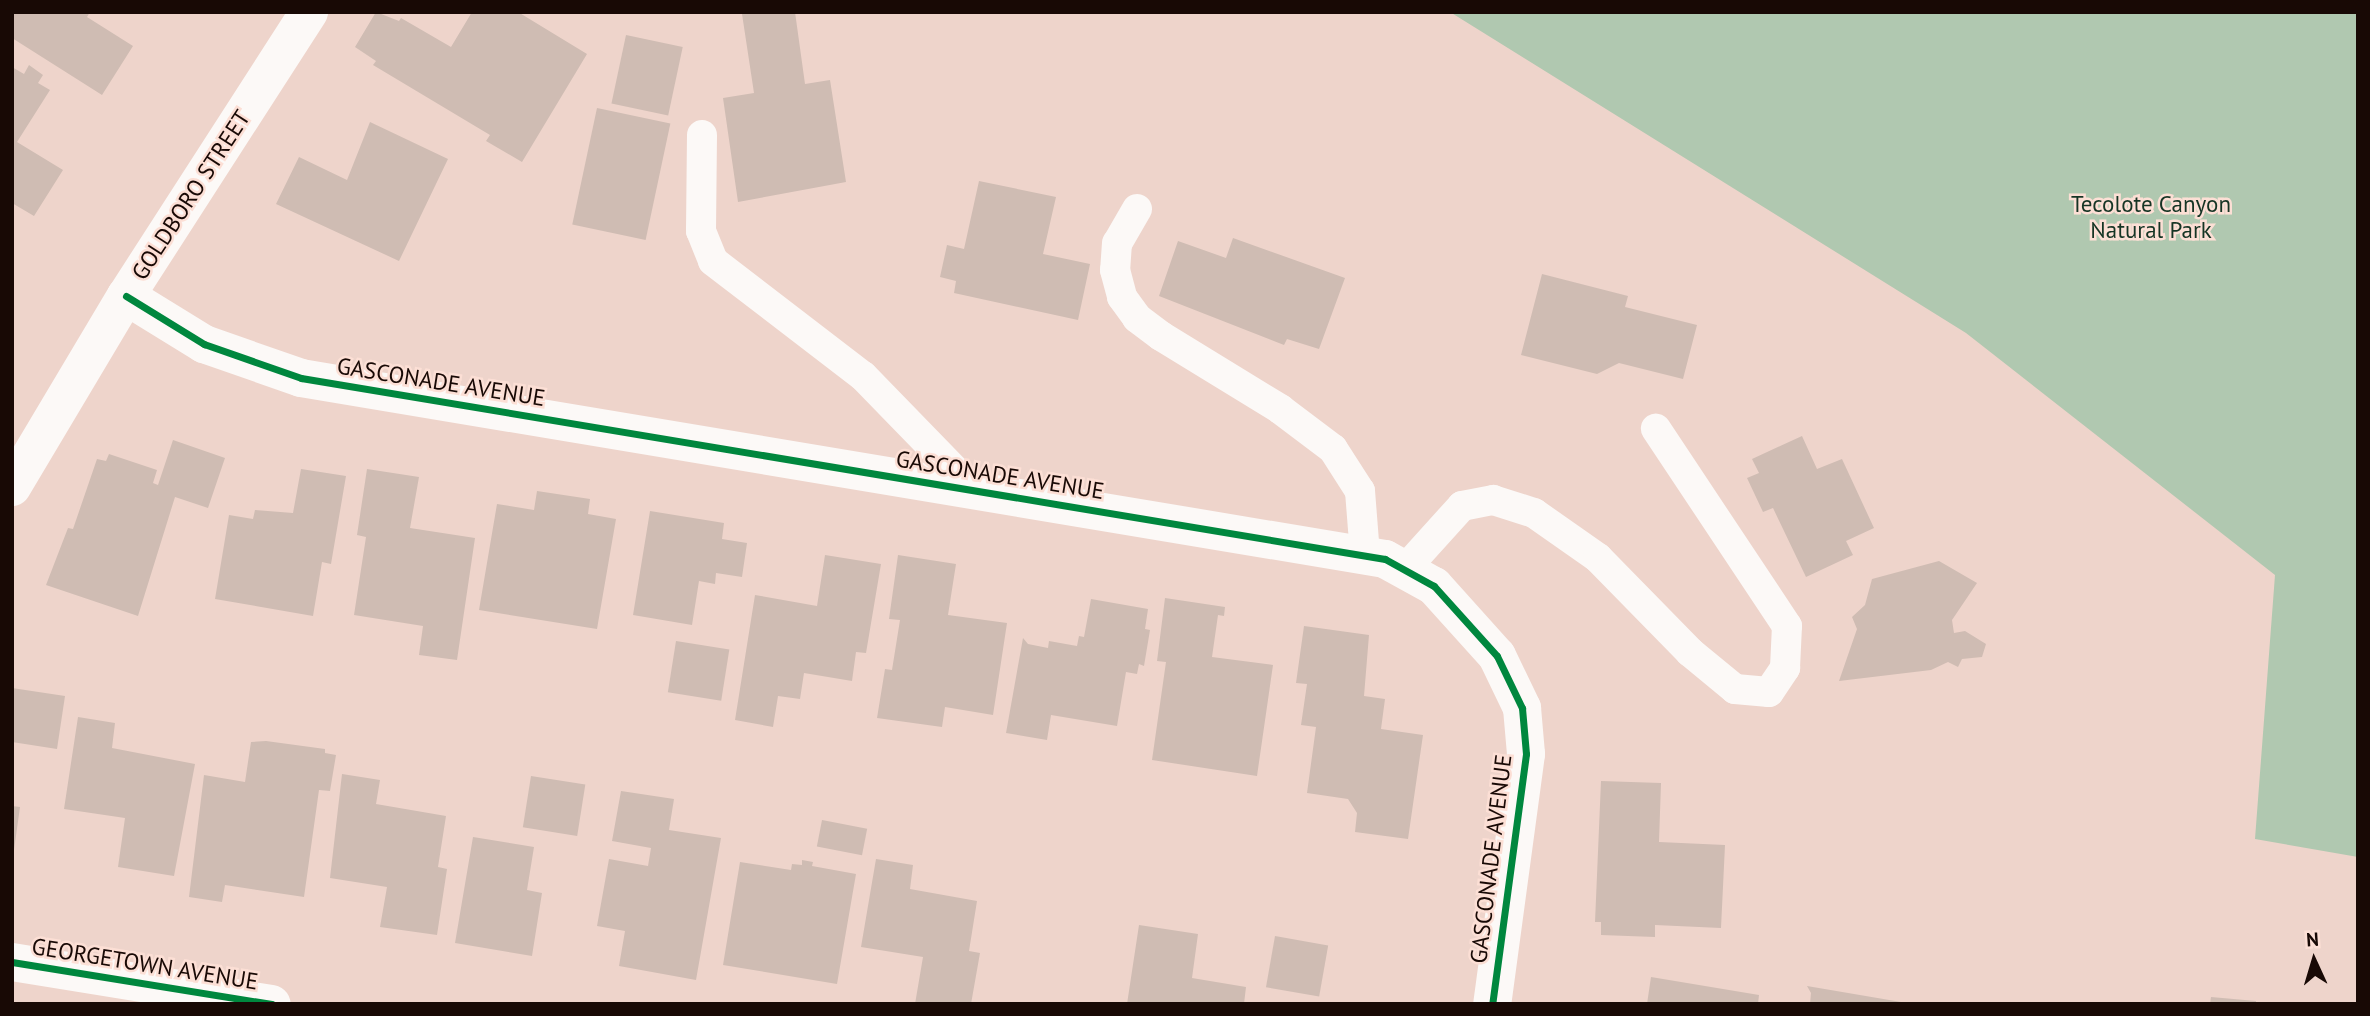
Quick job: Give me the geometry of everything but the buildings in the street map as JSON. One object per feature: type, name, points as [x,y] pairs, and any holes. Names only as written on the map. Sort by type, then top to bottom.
[{"type":"street","name":"GOLDBORO STREET","points":[[16,475],[126,296],[309,12]]},
{"type":"street","name":"GASCONADE AVENUE","points":[[126,296],[204,344],[301,378],[1365,555],[1405,569],[1434,586],[1497,656],[1522,708],[1526,754],[1492,1004]]},
{"type":"street","name":"GEORGETOWN AVENUE","points":[[12,962],[272,1004]]},
{"type":"lane","points":[[702,135],[701,231],[713,261],[863,376],[974,490]]},
{"type":"lane","points":[[1137,209],[1117,243],[1115,270],[1122,297],[1137,318],[1161,336],[1280,409],[1333,449],[1360,491],[1365,555]]},
{"type":"lane","points":[[1405,569],[1462,506],[1493,500],[1534,513],[1598,558],[1690,652],[1735,689],[1769,692],[1785,668],[1787,626],[1656,429]]},
{"type":"green space","name":"Tecolote Canyon Natural Park","points":[[1450,12],[2358,12],[2358,857],[2255,839],[2275,575],[1966,333]]},
{"type":"cycle path","points":[[126,296],[204,344],[301,378],[1385,559],[1434,586],[1497,656],[1522,708],[1526,754],[1492,1004]]},
{"type":"cycle path","points":[[12,962],[272,1004]]}]
